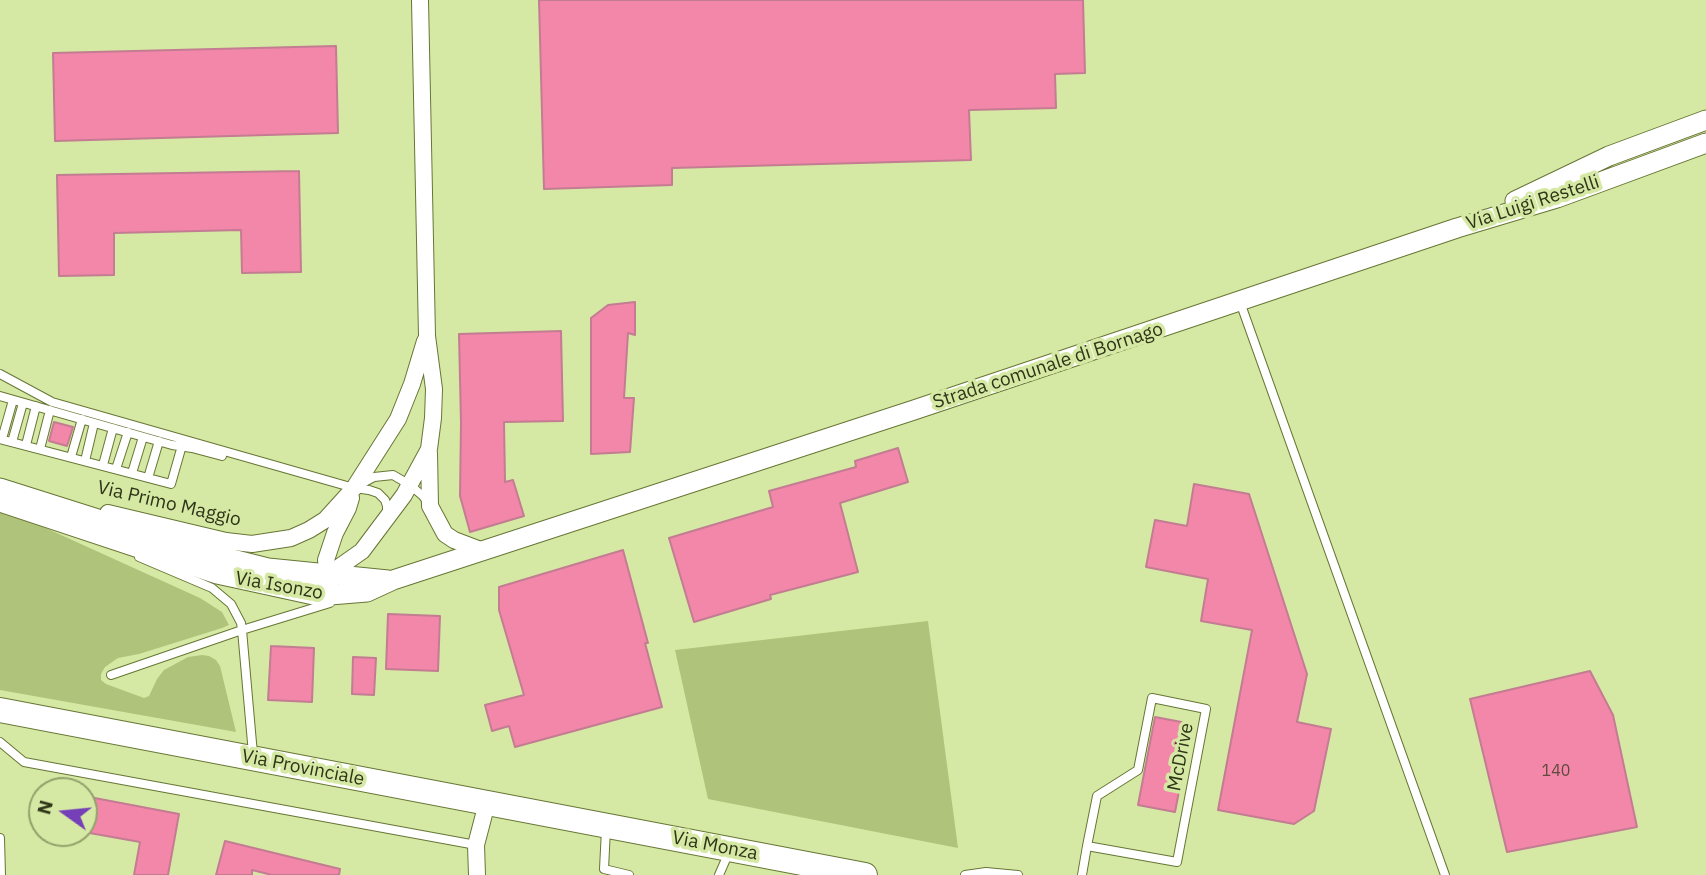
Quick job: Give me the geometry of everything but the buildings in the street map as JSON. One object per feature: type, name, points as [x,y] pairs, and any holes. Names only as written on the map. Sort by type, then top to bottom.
[{"type":"main road","name":"Via Provinciale","points":[[0,710],[606,826]]},
{"type":"main road","name":"Via Monza","points":[[606,826],[865,875]]},
{"type":"street","name":"Via Primo Maggio","points":[[420,0],[427,336],[434,388],[429,449],[430,506],[445,534],[484,551]]},
{"type":"street","name":"Via Luigi Restelli","points":[[1457,228],[1609,156],[1706,120]]},
{"type":"street","name":"Via Luigi Restelli","points":[[1457,228],[1557,198],[1706,143]]},
{"type":"street","name":"Strada comunale di Bornago","points":[[639,501],[1457,228]]},
{"type":"street","name":"Via Primo Maggio","points":[[0,486],[226,541],[252,544],[291,538],[325,520],[354,488],[398,419],[427,336]]},
{"type":"street","name":"Via Primo Maggio","points":[[354,488],[329,551],[328,574],[362,551],[410,485],[429,449]]},
{"type":"street","points":[[0,486],[196,550],[268,568],[393,580]]},
{"type":"street","name":"Via Isonzo","points":[[0,502],[208,571],[318,596],[358,593],[639,501]]},
{"type":"street","points":[[208,571],[312,584],[328,574]]},
{"type":"street","points":[[328,574],[338,588],[358,593]]},
{"type":"street","points":[[477,875],[476,845],[487,803]]},
{"type":"lane","points":[[1679,129],[1706,131]]},
{"type":"lane","points":[[1240,302],[1445,875]]},
{"type":"lane","points":[[0,374],[52,402],[183,443],[255,464],[276,466],[354,488],[369,489],[385,500],[387,519]]},
{"type":"lane","points":[[0,396],[143,437],[183,443]]},
{"type":"lane","points":[[13,400],[1,439],[171,484],[183,443]]},
{"type":"lane","points":[[12,442],[23,402]]},
{"type":"lane","points":[[26,445],[36,406]]},
{"type":"lane","points":[[40,449],[50,410]]},
{"type":"lane","points":[[72,457],[82,419]]},
{"type":"lane","points":[[85,461],[94,423]]},
{"type":"lane","points":[[103,466],[113,428]]},
{"type":"lane","points":[[116,469],[128,432]]},
{"type":"lane","points":[[132,474],[143,437]]},
{"type":"lane","points":[[148,478],[159,441]]},
{"type":"lane","points":[[354,488],[374,477],[393,475],[410,485],[430,506]]},
{"type":"lane","points":[[56,520],[212,588],[231,604],[241,623],[254,759]]},
{"type":"lane","points":[[111,675],[358,593]]},
{"type":"lane","name":"McDrive","points":[[1152,698],[1206,709],[1177,862],[1087,846],[1097,796],[1138,770],[1152,698]]},
{"type":"lane","points":[[0,742],[24,762],[476,845]]},
{"type":"lane","points":[[606,826],[604,869],[629,875]]},
{"type":"lane","points":[[0,838],[1,875]]},
{"type":"lane","points":[[1082,875],[1087,846]]},
{"type":"lane","points":[[719,875],[731,849]]},
{"type":"lane","points":[[965,875],[986,872],[1018,875]]},
{"type":"green space","points":[[0,511],[28,520],[200,598],[222,612],[229,625],[139,654],[118,658],[105,667],[101,680],[144,698],[149,696],[164,670],[188,657],[209,656],[220,666],[236,732],[0,690]]},
{"type":"green space","points":[[928,621],[958,848],[708,799],[675,650]]}]
